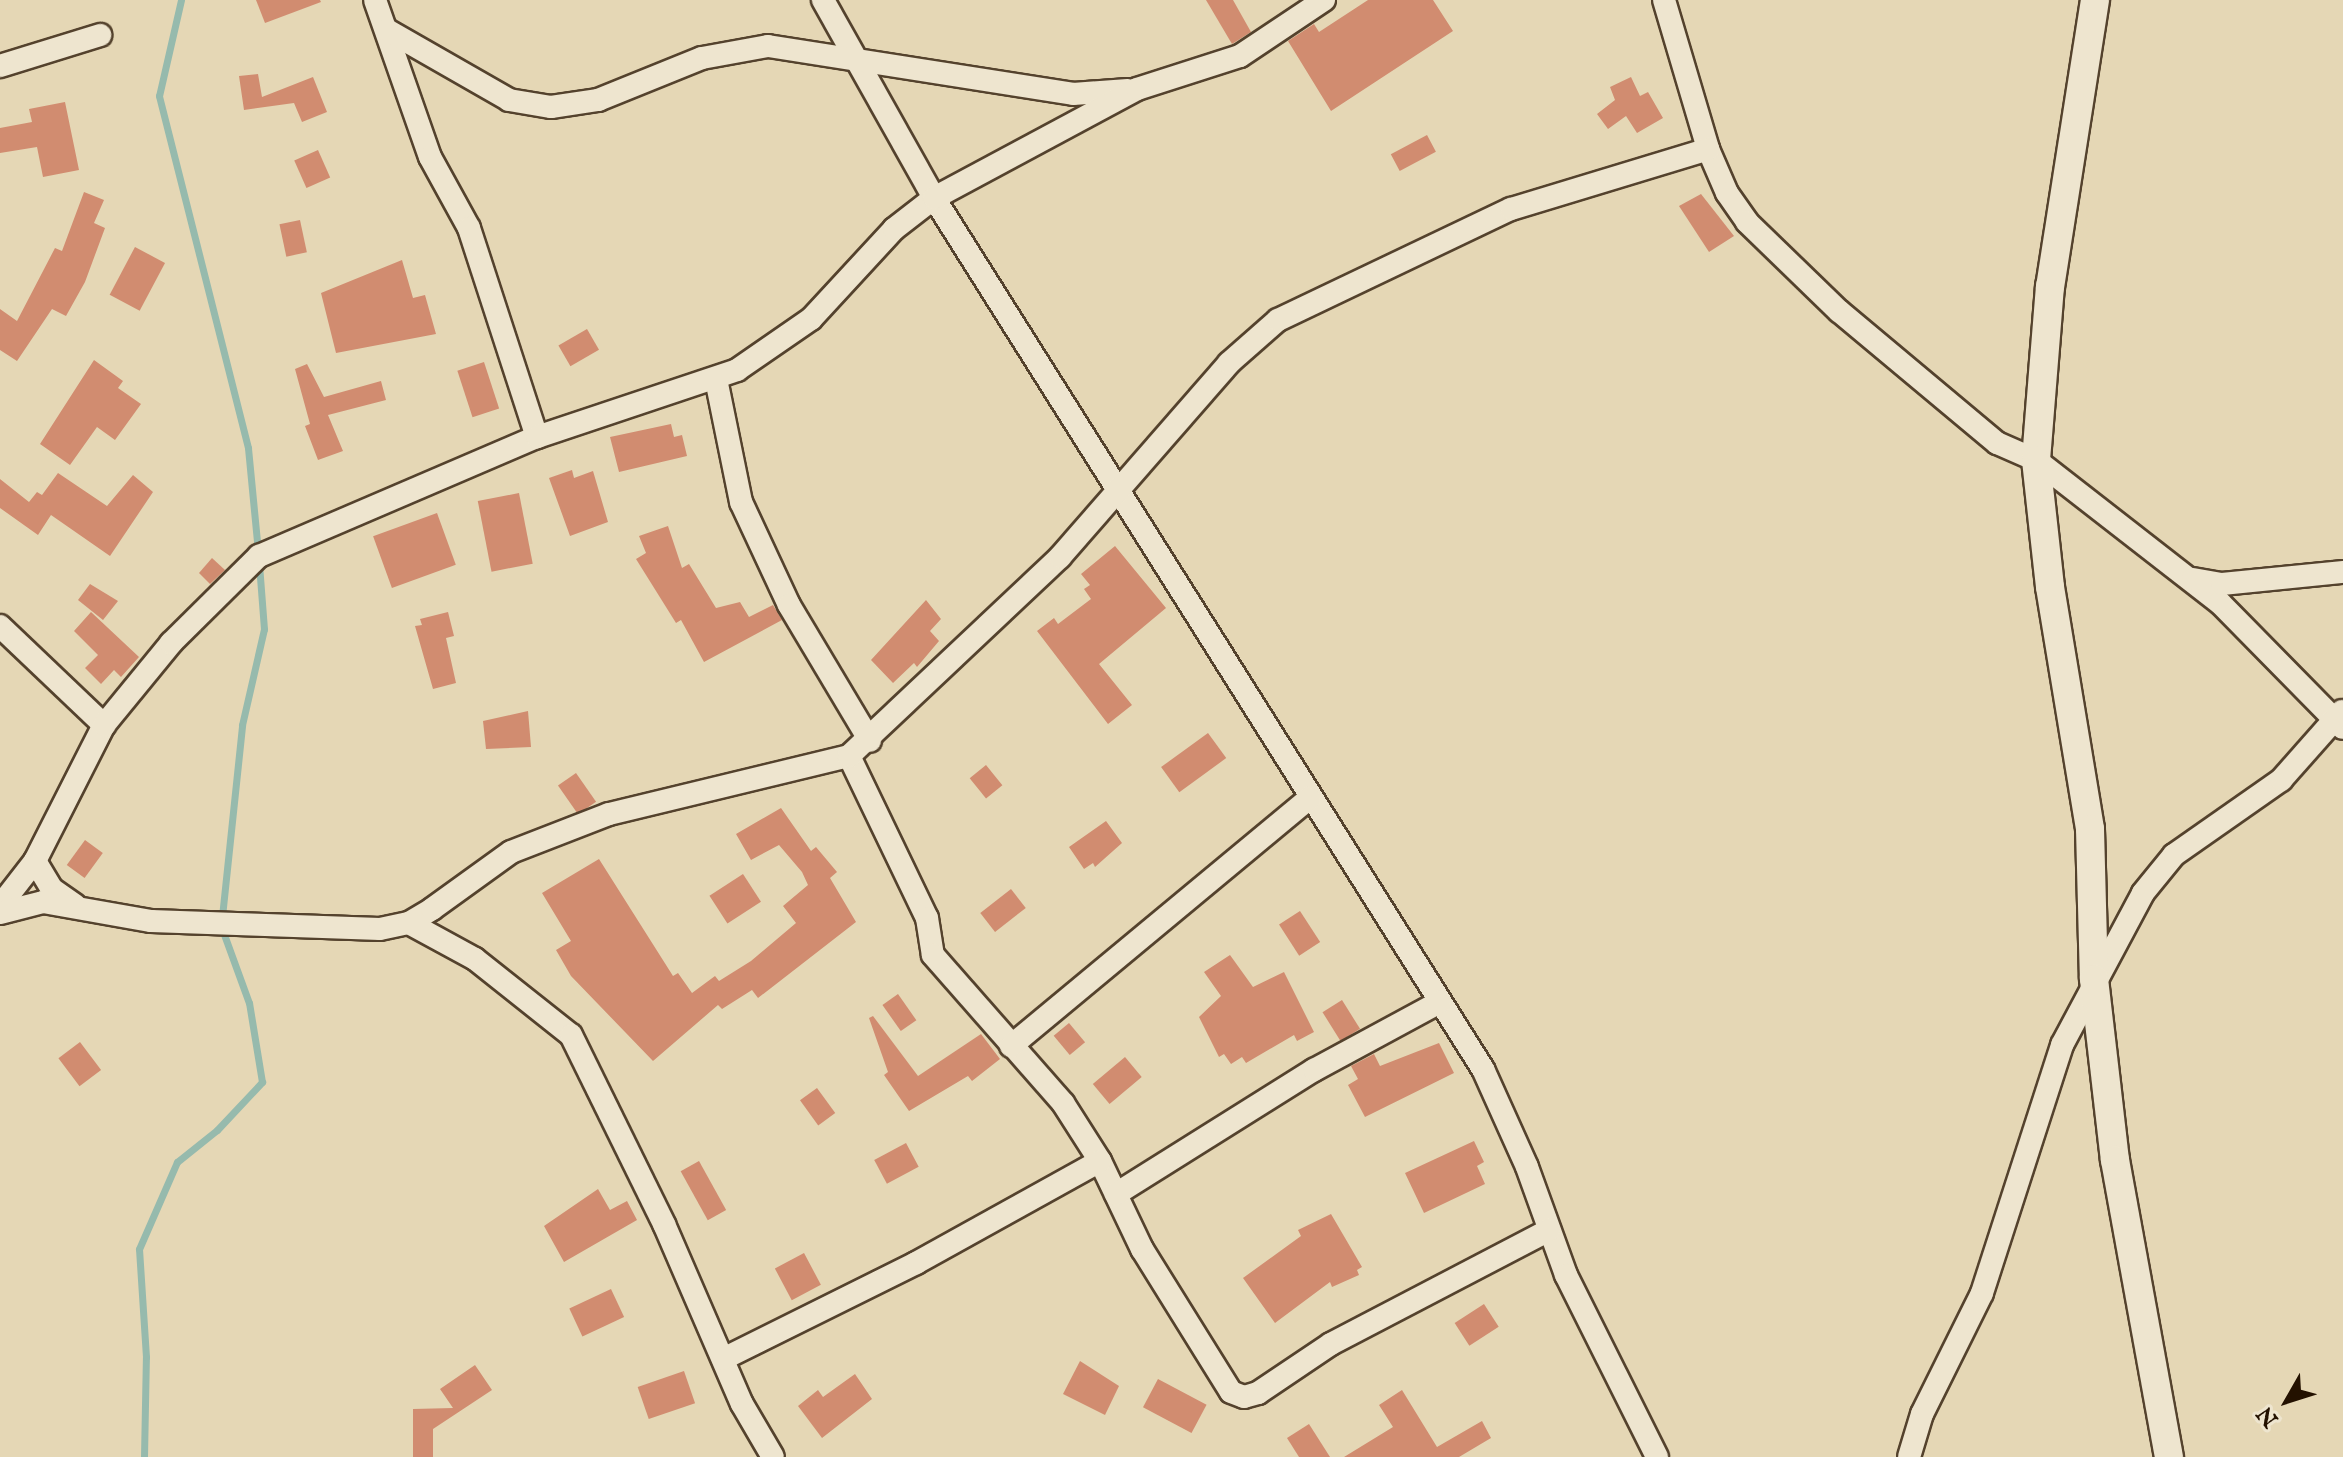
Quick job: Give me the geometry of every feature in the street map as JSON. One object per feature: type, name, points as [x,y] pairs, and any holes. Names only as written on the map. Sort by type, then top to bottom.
[{"type":"street","points":[[375,0],[430,157],[469,228],[537,437]]},
{"type":"street","points":[[823,0],[854,62],[934,198],[1483,1069],[1549,1230],[1657,1457]]},
{"type":"street","points":[[0,906],[35,861],[104,725],[171,643],[259,556],[287,539],[537,437],[716,379],[774,348],[811,319],[894,229],[934,198],[1137,89],[1240,56],[1324,0]]},
{"type":"street","points":[[1664,0],[1708,149],[1727,193],[1790,266],[1997,443],[2036,460],[2190,578],[2340,720],[2281,780],[2156,874],[2094,979],[2062,1045],[1982,1293],[1922,1414],[1909,1457]]},
{"type":"street","points":[[2095,0],[2050,286],[2036,460],[2050,587],[2090,829],[2094,979],[2115,1160],[2169,1457]]},
{"type":"street","points":[[387,30],[509,100],[551,107],[598,100],[736,49],[768,46],[854,62],[1073,94],[1137,89]]},
{"type":"street","points":[[0,66],[100,35]]},
{"type":"street","points":[[0,913],[43,902],[151,921],[221,926],[380,929],[409,923],[487,867],[540,839],[609,814],[849,756],[870,741],[1060,557],[1118,486],[1229,363],[1278,320],[1511,209],[1708,149]]},
{"type":"street","points":[[716,379],[741,502],[789,605],[870,741]]},
{"type":"street","points":[[2190,578],[2222,584],[2343,572]]},
{"type":"street","points":[[0,626],[104,725]]},
{"type":"street","points":[[849,756],[927,918],[933,955],[1063,1103],[1100,1161],[1142,1249],[1231,1392],[1244,1397],[1258,1393],[1331,1344],[1549,1230]]},
{"type":"street","points":[[1011,1046],[1310,798]]},
{"type":"street","points":[[35,861],[52,889],[79,907]]},
{"type":"street","points":[[409,923],[475,959],[571,1035],[723,1359],[773,1457]]},
{"type":"street","points":[[1116,1194],[1314,1070],[1440,1002]]},
{"type":"street","points":[[723,1359],[916,1263],[1100,1161]]},
{"type":"building","points":[[256,0],[320,0],[321,2],[265,23]]},
{"type":"building","points":[[1206,0],[1233,0],[1251,32],[1232,44]]},
{"type":"building","points":[[1368,0],[1433,0],[1453,31],[1331,111],[1288,41],[1314,24],[1319,32]]},
{"type":"building","points":[[258,74],[262,97],[313,77],[327,112],[302,122],[294,103],[244,110],[239,76]]},
{"type":"building","points":[[1631,77],[1640,96],[1648,92],[1663,118],[1637,133],[1626,116],[1608,129],[1597,114],[1615,100],[1610,87]]},
{"type":"building","points":[[65,102],[79,170],[43,177],[37,147],[0,153],[0,128],[32,122],[29,109]]},
{"type":"building","points":[[1427,135],[1436,152],[1400,171],[1391,154]]},
{"type":"building","points":[[318,150],[330,177],[306,188],[294,161]]},
{"type":"building","points":[[84,192],[104,200],[94,223],[105,228],[85,282],[66,316],[52,309],[17,361],[0,350],[0,309],[17,321],[55,248],[62,251]]},
{"type":"building","points":[[1701,194],[1734,236],[1709,252],[1679,206]]},
{"type":"building","points":[[300,220],[307,252],[286,257],[279,224]]},
{"type":"building","points":[[135,247],[165,263],[140,311],[110,295]]},
{"type":"building","points":[[402,260],[413,298],[425,295],[436,334],[336,353],[321,293]]},
{"type":"building","points":[[587,329],[599,350],[570,366],[558,346]]},
{"type":"building","points":[[94,360],[123,381],[118,388],[141,404],[115,440],[97,427],[70,465],[40,444]]},
{"type":"building","points":[[484,362],[499,409],[473,417],[457,371]]},
{"type":"building","points":[[307,364],[324,397],[381,381],[386,400],[328,415],[343,451],[318,460],[305,426],[310,424],[295,369]]},
{"type":"building","points":[[671,424],[674,437],[682,435],[687,456],[619,472],[610,437]]},
{"type":"building","points":[[572,470],[574,478],[593,471],[608,522],[570,536],[549,478]]},
{"type":"building","points":[[58,473],[107,506],[133,475],[153,492],[110,556],[51,515],[38,535],[0,508],[0,479],[29,502],[37,492],[42,495]]},
{"type":"building","points":[[519,493],[533,564],[492,572],[478,501]]},
{"type":"building","points":[[437,513],[456,565],[392,588],[373,536]]},
{"type":"building","points":[[668,526],[682,568],[689,564],[716,608],[740,602],[749,617],[773,605],[782,620],[704,662],[681,620],[676,623],[636,559],[646,553],[639,536]]},
{"type":"building","points":[[1115,546],[1166,608],[1099,664],[1132,705],[1108,724],[1037,631],[1054,618],[1058,624],[1091,599],[1084,589],[1090,585],[1081,574]]},
{"type":"building","points":[[212,558],[225,570],[210,584],[199,573]]},
{"type":"building","points":[[90,584],[118,601],[103,620],[78,600]]},
{"type":"building","points":[[926,600],[941,619],[930,631],[939,641],[917,667],[914,663],[893,683],[871,660]]},
{"type":"building","points":[[91,612],[139,657],[121,677],[114,670],[101,684],[85,668],[98,655],[74,631]]},
{"type":"building","points":[[448,612],[454,636],[446,638],[456,683],[433,689],[415,626],[422,625],[420,619]]},
{"type":"building","points":[[528,711],[531,747],[486,749],[483,721]]},
{"type":"building","points":[[1208,733],[1226,758],[1179,792],[1161,767]]},
{"type":"building","points":[[986,765],[1002,785],[986,798],[970,778]]},
{"type":"building","points":[[576,773],[596,802],[578,814],[558,786]]},
{"type":"building","points":[[781,808],[811,851],[816,847],[837,872],[830,878],[856,922],[758,998],[752,990],[722,1009],[718,1005],[653,1061],[571,976],[556,950],[571,941],[542,893],[599,859],[673,976],[678,973],[692,993],[715,976],[719,981],[751,961],[796,923],[783,906],[808,885],[802,872],[779,845],[751,860],[736,834]]},
{"type":"building","points":[[1106,821],[1122,843],[1095,867],[1093,863],[1084,869],[1069,847]]},
{"type":"building","points":[[85,840],[103,853],[85,878],[67,865]]},
{"type":"building","points":[[743,874],[761,902],[727,923],[709,896]]},
{"type":"building","points":[[1011,889],[1026,908],[995,932],[980,913]]},
{"type":"building","points":[[1300,911],[1320,942],[1299,956],[1279,925]]},
{"type":"building","points":[[1230,955],[1253,987],[1284,972],[1314,1032],[1297,1041],[1294,1035],[1246,1063],[1242,1057],[1231,1064],[1224,1054],[1219,1057],[1199,1017],[1221,996],[1204,972]]},
{"type":"building","points":[[898,994],[916,1020],[901,1031],[882,1005]]},
{"type":"building","points":[[1342,1000],[1360,1029],[1341,1041],[1322,1012]]},
{"type":"building","points":[[873,1016],[918,1076],[981,1034],[1000,1059],[972,1081],[968,1076],[909,1111],[884,1075],[888,1072],[869,1018]]},
{"type":"building","points":[[1069,1023],[1085,1042],[1070,1055],[1054,1036]]},
{"type":"building","points":[[80,1042],[101,1070],[80,1086],[58,1058]]},
{"type":"building","points":[[1439,1043],[1454,1073],[1365,1117],[1348,1085],[1358,1079],[1351,1066],[1374,1054],[1380,1066]]},
{"type":"building","points":[[1125,1057],[1142,1077],[1110,1104],[1093,1084]]},
{"type":"building","points":[[817,1088],[835,1113],[818,1125],[800,1100]]},
{"type":"building","points":[[1474,1141],[1484,1162],[1477,1166],[1485,1184],[1424,1213],[1405,1173]]},
{"type":"building","points":[[906,1143],[919,1167],[887,1184],[874,1160]]},
{"type":"building","points":[[699,1161],[726,1210],[708,1220],[681,1171]]},
{"type":"building","points":[[598,1189],[610,1210],[627,1201],[637,1220],[564,1262],[544,1226]]},
{"type":"building","points":[[1331,1214],[1362,1267],[1357,1270],[1359,1275],[1332,1287],[1330,1282],[1275,1323],[1243,1278],[1301,1236],[1298,1230]]},
{"type":"building","points":[[804,1253],[821,1285],[792,1300],[775,1268]]},
{"type":"building","points":[[611,1289],[624,1317],[582,1337],[569,1308]]},
{"type":"building","points":[[1484,1304],[1499,1327],[1469,1346],[1455,1323]]},
{"type":"building","points":[[1080,1361],[1119,1386],[1105,1415],[1063,1394]]},
{"type":"building","points":[[475,1365],[492,1390],[433,1429],[433,1457],[413,1457],[413,1409],[453,1408],[440,1389]]},
{"type":"building","points":[[684,1371],[695,1403],[649,1419],[638,1387]]},
{"type":"building","points":[[855,1374],[872,1399],[822,1438],[798,1406],[818,1390],[823,1397]]},
{"type":"building","points":[[1158,1379],[1207,1405],[1192,1433],[1143,1407]]},
{"type":"building","points":[[1402,1390],[1437,1447],[1482,1421],[1491,1438],[1459,1457],[1344,1457],[1393,1427],[1379,1405]]},
{"type":"building","points":[[1309,1424],[1330,1457],[1299,1457],[1287,1438]]},
{"type":"waterway","points":[[181,0],[159,96],[248,448],[258,552]]},
{"type":"waterway","points":[[144,1457],[146,1357],[139,1249],[177,1162],[217,1130],[262,1082],[249,1003],[221,926],[242,725],[264,629],[259,564]]}]
